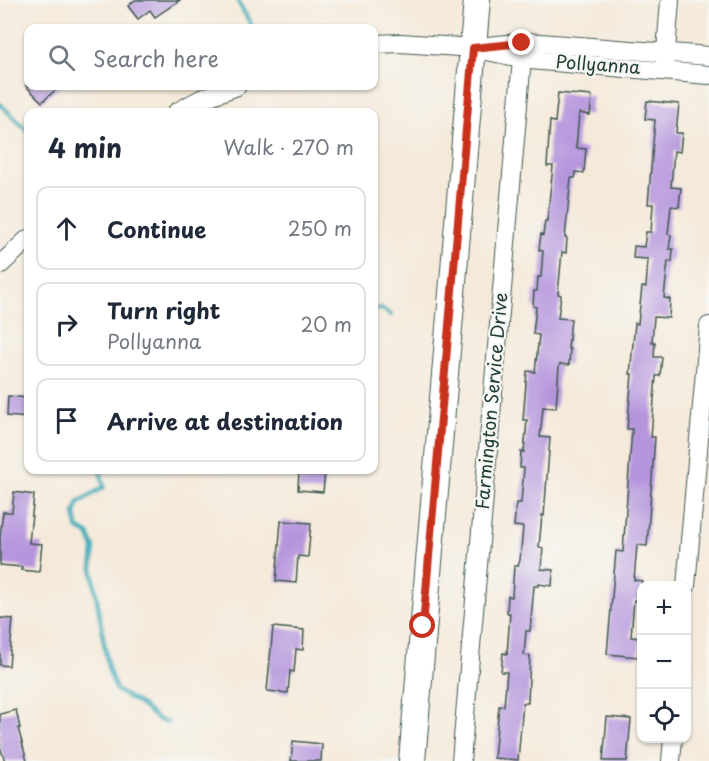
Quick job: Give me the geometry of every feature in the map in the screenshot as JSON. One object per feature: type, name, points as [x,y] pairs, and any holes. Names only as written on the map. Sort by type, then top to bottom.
[{"type":"main road","points":[[412,761],[477,0]]},
{"type":"street","points":[[665,62],[670,0]]},
{"type":"street","name":"Pollyanna","points":[[378,44],[401,43],[665,62],[709,75]]},
{"type":"street","name":"Farmington Service Drive","points":[[461,761],[524,51]]},
{"type":"street","name":"Pollyanna","points":[[665,62],[709,56]]},
{"type":"street","points":[[184,108],[226,90]]},
{"type":"street","points":[[0,265],[24,243]]},
{"type":"street","points":[[686,581],[709,326]]},
{"type":"street","points":[[671,761],[673,743]]},
{"type":"building","points":[[135,0],[180,0],[155,17],[150,10],[138,19],[128,6]]},
{"type":"building","points":[[30,90],[56,90],[42,102]]},
{"type":"building","points":[[558,93],[592,96],[590,115],[579,113],[576,148],[586,149],[584,173],[576,172],[575,178],[571,178],[565,238],[567,238],[566,253],[562,252],[558,294],[561,295],[558,318],[571,319],[569,365],[560,364],[559,366],[556,408],[543,407],[540,437],[550,438],[544,516],[542,515],[539,547],[543,548],[541,569],[553,570],[552,586],[539,584],[539,586],[534,586],[530,631],[526,631],[524,655],[530,656],[528,703],[523,703],[518,760],[494,758],[499,706],[504,706],[507,672],[501,672],[503,653],[507,654],[510,613],[507,613],[508,596],[512,597],[514,566],[518,566],[520,560],[523,527],[514,526],[516,503],[521,503],[524,468],[520,468],[527,420],[523,420],[527,371],[535,372],[539,335],[533,334],[536,307],[533,306],[534,291],[537,291],[538,277],[541,277],[543,251],[539,250],[541,234],[543,235],[545,221],[547,221],[553,166],[547,166],[550,121],[555,122]]},
{"type":"building","points":[[647,101],[679,104],[676,133],[682,133],[680,152],[674,151],[671,187],[681,188],[679,207],[671,206],[668,234],[671,235],[669,249],[673,249],[672,262],[668,261],[664,298],[670,299],[669,318],[654,317],[652,342],[655,342],[654,357],[662,357],[660,376],[656,376],[651,437],[655,437],[647,546],[637,545],[634,580],[642,581],[637,581],[637,600],[634,600],[631,637],[637,638],[637,657],[607,654],[616,551],[623,552],[632,429],[627,429],[635,323],[638,324],[642,287],[646,287],[648,259],[633,258],[634,246],[644,247],[646,232],[651,232],[653,204],[648,204],[655,120],[645,119]]},
{"type":"building","points":[[8,396],[24,398],[24,418],[7,416]]},
{"type":"building","points":[[299,474],[325,474],[323,492],[298,490]]},
{"type":"building","points":[[14,492],[34,495],[29,543],[42,544],[39,572],[21,570],[22,567],[0,565],[3,512],[12,512]]},
{"type":"building","points":[[281,521],[311,523],[308,557],[298,556],[296,583],[276,581]]},
{"type":"building","points":[[0,618],[13,619],[9,666],[0,665]]},
{"type":"building","points":[[273,627],[304,630],[303,650],[296,649],[294,672],[290,671],[288,693],[267,691]]},
{"type":"building","points":[[16,710],[20,728],[18,728],[27,761],[5,761],[0,747],[0,714]]},
{"type":"building","points":[[607,717],[631,719],[627,761],[603,761]]},
{"type":"building","points":[[293,741],[322,744],[321,761],[291,761]]},
{"type":"waterway","points":[[237,0],[251,24]]},
{"type":"waterway","points":[[0,104],[24,127]]},
{"type":"waterway","points":[[378,309],[391,315]]},
{"type":"waterway","points":[[101,474],[104,487],[79,502],[75,513],[77,528],[88,534],[94,548],[92,567],[108,668],[116,690],[141,705],[156,718],[168,722]]},
{"type":"route","points":[[423,626],[473,48],[522,43]]}]
